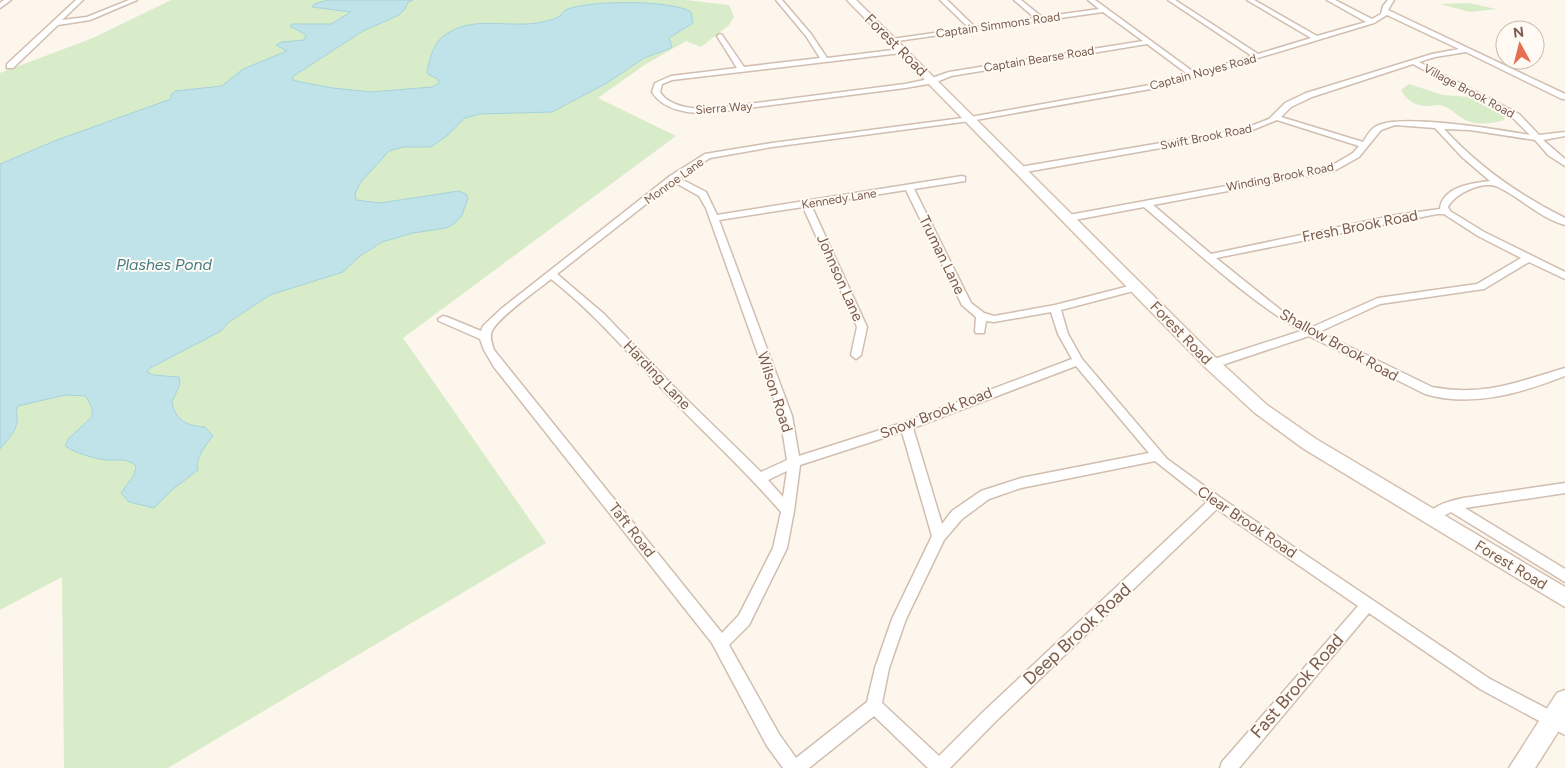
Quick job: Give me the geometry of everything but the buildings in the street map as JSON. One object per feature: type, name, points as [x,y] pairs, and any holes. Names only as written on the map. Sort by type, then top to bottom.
[{"type":"main road","name":"Forest Road","points":[[851,0],[1242,393],[1283,426],[1565,598]]},
{"type":"main road","points":[[1520,768],[1561,715]]},
{"type":"street","points":[[0,6],[8,0]]},
{"type":"street","points":[[10,66],[80,0]]},
{"type":"street","points":[[56,23],[76,22],[95,17],[134,0]]},
{"type":"street","points":[[779,0],[809,36],[825,60]]},
{"type":"street","points":[[943,0],[974,29]]},
{"type":"street","points":[[1017,0],[1040,19]]},
{"type":"street","points":[[1091,0],[1194,75]]},
{"type":"street","points":[[1170,0],[1258,57]]},
{"type":"street","points":[[1250,0],[1317,39]]},
{"type":"street","points":[[1330,0],[1372,22]]},
{"type":"street","points":[[1391,0],[1381,18],[1405,20]]},
{"type":"street","name":"Captain Simmons Road","points":[[897,46],[974,29],[1104,10]]},
{"type":"street","points":[[1385,11],[1565,97]]},
{"type":"street","name":"Captain Noyes Road","points":[[970,118],[1162,85],[1381,18]]},
{"type":"street","points":[[720,36],[742,70]]},
{"type":"street","name":"Captain Bearse Road","points":[[932,81],[949,74],[1148,42]]},
{"type":"street","name":"Sierra Way","points":[[897,46],[825,60],[671,78],[659,83],[657,96],[685,109],[710,111],[932,81]]},
{"type":"street","name":"Swift Brook Road","points":[[1020,170],[1245,131],[1265,125],[1277,118],[1288,105],[1309,95],[1434,55],[1467,50]]},
{"type":"street","name":"Village Brook Road","points":[[1414,62],[1516,116],[1526,124],[1555,157],[1565,163]]},
{"type":"street","name":"Monroe Lane","points":[[485,336],[491,324],[673,178],[699,160],[718,154],[970,118]]},
{"type":"street","points":[[1277,118],[1365,144]]},
{"type":"street","name":"Winding Brook Road","points":[[1069,218],[1331,169],[1348,161],[1365,144],[1373,132],[1389,125],[1414,123],[1437,125],[1537,138],[1565,134]]},
{"type":"street","points":[[1437,125],[1466,158],[1497,182],[1565,222]]},
{"type":"street","name":"Wilson Road","points":[[673,178],[703,194],[715,218],[787,421],[794,462],[788,511],[780,548],[744,620],[720,644]]},
{"type":"street","name":"Kennedy Lane","points":[[715,218],[962,179]]},
{"type":"street","points":[[1497,182],[1472,186],[1457,192],[1446,200],[1444,207],[1446,212],[1481,234],[1565,276]]},
{"type":"street","name":"Truman Lane","points":[[909,188],[956,279],[967,306],[981,316]]},
{"type":"street","name":"Shallow Brook Road","points":[[1145,203],[1209,258],[1278,313],[1310,332],[1409,383],[1448,396],[1498,392],[1565,372]]},
{"type":"street","name":"Johnson Lane","points":[[806,204],[862,327],[856,355]]},
{"type":"street","name":"Fresh Brook Road","points":[[1209,258],[1396,218],[1437,211],[1446,212]]},
{"type":"street","points":[[1212,364],[1310,332],[1385,300],[1480,287],[1528,258]]},
{"type":"street","name":"Harding Lane","points":[[552,275],[580,295],[681,401],[760,478],[788,511]]},
{"type":"street","points":[[980,331],[981,316],[994,319],[1055,308],[1137,287]]},
{"type":"street","name":"Clear Brook Road","points":[[1055,308],[1064,334],[1078,360],[1163,462],[1216,502],[1485,684],[1561,715]]},
{"type":"street","points":[[443,319],[485,336]]},
{"type":"street","name":"Taft Road","points":[[485,336],[489,350],[498,364],[685,595],[720,644],[773,740],[794,768]]},
{"type":"street","name":"Snow Brook Road","points":[[794,462],[906,426],[1013,383],[1078,360]]},
{"type":"street","points":[[906,426],[939,536]]},
{"type":"street","points":[[794,768],[874,706],[882,668],[899,619],[939,536],[957,515],[984,496],[1000,489],[1056,475],[1159,456]]},
{"type":"street","points":[[760,478],[794,462]]},
{"type":"street","points":[[1432,517],[1451,506],[1565,488]]},
{"type":"street","name":"Deep Brook Road","points":[[939,768],[989,716],[1216,502]]},
{"type":"street","name":"Forest Road","points":[[1451,506],[1565,576]]},
{"type":"street","name":"Fast Brook Road","points":[[1228,768],[1368,605]]},
{"type":"street","points":[[874,706],[939,768]]},
{"type":"green space","points":[[171,0],[686,0],[729,5],[734,17],[729,25],[701,47],[686,41],[643,66],[598,98],[676,136],[403,338],[546,543],[168,768],[64,768],[62,577],[0,610],[0,73],[93,38]]},
{"type":"green space","points":[[1469,3],[1496,9],[1470,12],[1440,4]]},
{"type":"green space","points":[[1409,84],[1443,95],[1470,97],[1505,117],[1504,120],[1488,123],[1471,122],[1466,121],[1443,106],[1415,104],[1401,90]]},
{"type":"water","name":"Plashes Pond","points":[[328,0],[413,0],[408,2],[405,9],[399,15],[363,31],[292,77],[293,80],[301,82],[371,92],[432,87],[439,83],[438,79],[427,72],[436,45],[448,33],[471,25],[482,23],[530,24],[553,19],[560,16],[567,9],[613,3],[650,3],[682,8],[691,12],[693,23],[669,38],[671,48],[644,58],[607,83],[552,112],[480,114],[465,118],[448,135],[431,147],[403,147],[389,151],[360,183],[355,194],[356,200],[380,203],[459,191],[466,194],[468,198],[462,215],[455,223],[446,228],[413,233],[382,242],[360,256],[343,272],[270,295],[229,322],[221,331],[150,368],[147,372],[153,375],[179,377],[180,384],[172,402],[176,414],[188,424],[205,427],[213,436],[199,457],[198,470],[172,490],[154,508],[129,502],[121,493],[134,475],[136,466],[132,463],[126,460],[106,460],[90,457],[65,446],[69,438],[92,417],[92,408],[86,396],[65,395],[18,406],[16,411],[16,427],[0,449],[0,164],[57,140],[171,99],[171,95],[175,91],[222,86],[243,69],[287,51],[276,45],[282,42],[304,40],[306,35],[290,26],[292,24],[331,24],[351,12],[312,7],[314,4]]}]
